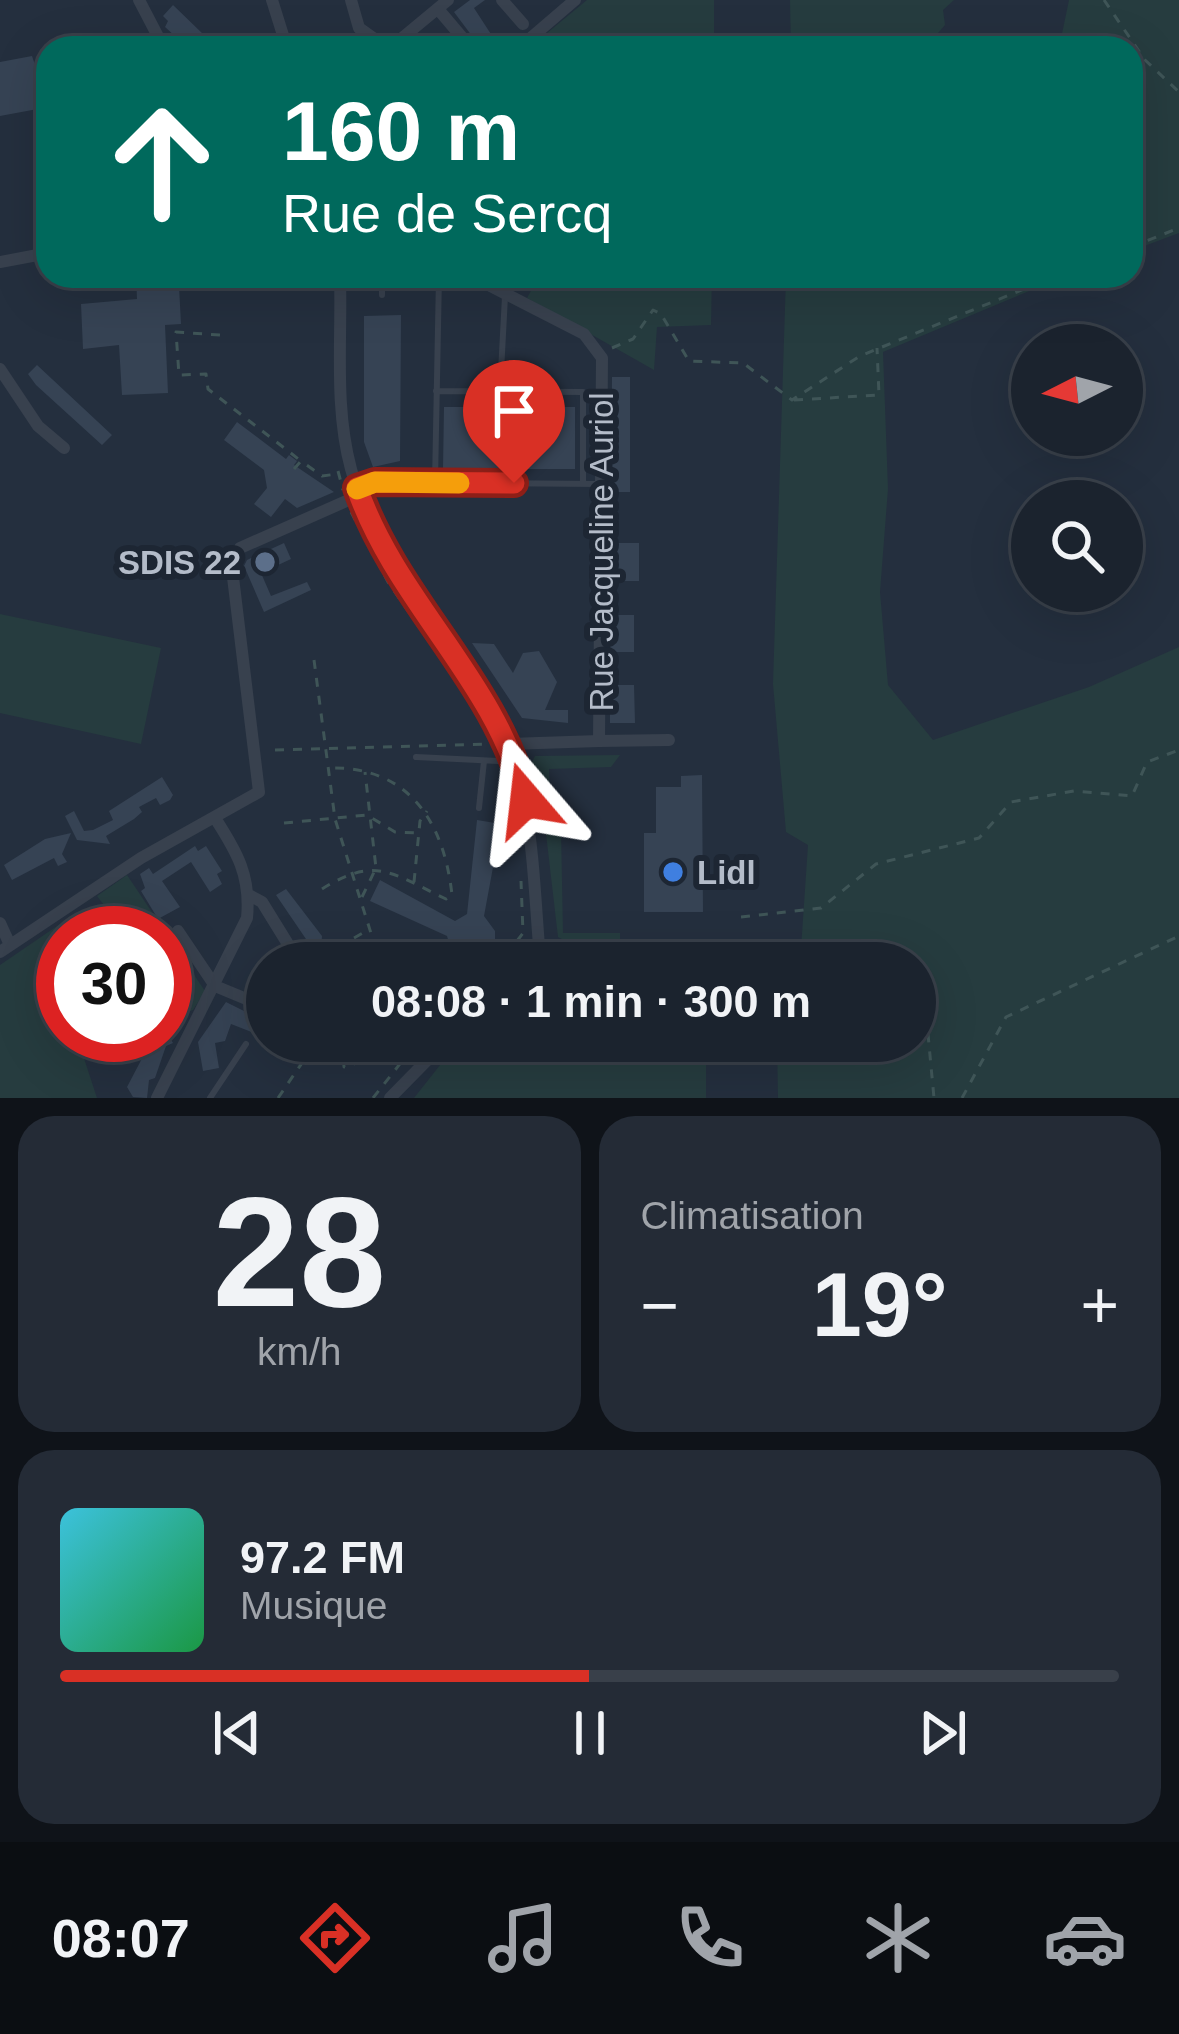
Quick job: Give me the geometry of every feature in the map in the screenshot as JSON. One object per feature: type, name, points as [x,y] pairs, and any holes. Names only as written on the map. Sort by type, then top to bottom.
[{"type":"street","points":[[139,0],[158,36]]},
{"type":"street","points":[[272,0],[283,36]]},
{"type":"street","points":[[351,0],[359,28],[371,36]]},
{"type":"street","points":[[502,0],[523,24]]},
{"type":"street","points":[[533,36],[575,0]]},
{"type":"street","points":[[403,36],[443,4],[463,36]]},
{"type":"street","points":[[0,262],[36,255]]},
{"type":"street","points":[[340,288],[343,418],[358,492],[389,560],[484,694],[534,844],[538,942]]},
{"type":"street","name":"Rue Jacqueline Auriol","points":[[491,288],[584,334],[599,350],[599,741],[504,751]]},
{"type":"street","points":[[0,369],[38,426],[64,448]]},
{"type":"street","points":[[0,923],[5,949],[141,858],[259,792],[232,569],[240,548],[358,492]]},
{"type":"street","points":[[599,741],[669,740]]},
{"type":"street","points":[[157,1098],[241,940],[249,895],[241,858],[215,818]]},
{"type":"street","points":[[249,895],[262,902],[286,942]]},
{"type":"street","points":[[192,952],[215,986],[246,999]]},
{"type":"street","points":[[390,1098],[425,1062]]},
{"type":"lane","points":[[382,288],[382,295]]},
{"type":"lane","points":[[435,482],[439,288]]},
{"type":"lane","points":[[500,391],[505,296]]},
{"type":"lane","points":[[436,391],[583,392],[583,484]]},
{"type":"lane","points":[[358,492],[375,482],[602,484]]},
{"type":"lane","points":[[416,757],[484,760],[504,751]]},
{"type":"lane","points":[[479,808],[484,760]]},
{"type":"lane","points":[[210,1098],[246,1044]]},
{"type":"path","points":[[1104,0],[1129,36]]},
{"type":"path","points":[[1143,57],[1179,92]]},
{"type":"path","points":[[1143,242],[1179,229]]},
{"type":"path","points":[[792,400],[877,348],[1026,288]]},
{"type":"path","points":[[599,350],[625,347],[653,310],[661,314],[689,361],[743,363],[792,400],[879,395],[877,348]]},
{"type":"path","points":[[220,334],[176,332],[178,375],[206,374],[208,389],[301,461],[322,476],[339,473]]},
{"type":"path","points":[[294,469],[301,461]]},
{"type":"path","points":[[350,509],[388,582],[504,751]]},
{"type":"path","points":[[314,660],[335,819],[370,942]]},
{"type":"path","points":[[275,750],[326,745],[504,751]]},
{"type":"path","points":[[741,917],[821,908],[876,864],[979,838],[1011,802],[1074,791],[1129,797],[1148,763],[1179,750]]},
{"type":"path","points":[[322,889],[351,870],[376,868],[446,899],[452,895],[446,854],[417,796],[364,771],[329,768]]},
{"type":"path","points":[[361,901],[376,868],[364,771]]},
{"type":"path","points":[[414,884],[419,833],[427,811]]},
{"type":"path","points":[[284,823],[370,816],[395,832],[419,833]]},
{"type":"path","points":[[519,942],[523,933],[521,879]]},
{"type":"path","points":[[354,938],[370,929]]},
{"type":"path","points":[[964,1098],[1006,1016],[1179,936]]},
{"type":"path","points":[[278,1098],[305,1062]]},
{"type":"path","points":[[373,1098],[401,1062]]},
{"type":"path","points":[[931,1062],[934,1098]]},
{"type":"green space","points":[[587,0],[714,0],[714,36],[544,36]]},
{"type":"green space","points":[[790,0],[954,0],[943,10],[945,25],[935,36],[791,36]]},
{"type":"green space","points":[[1069,0],[1179,0],[1179,233],[1143,246],[1143,36],[1062,36]]},
{"type":"green space","points":[[532,288],[712,288],[711,325],[657,327],[654,370],[527,298]]},
{"type":"green space","points":[[786,288],[1036,288],[883,352],[888,489],[880,592],[888,685],[933,740],[1089,687],[1179,647],[1179,1098],[778,1098],[777,1062],[936,1062],[936,942],[801,942],[808,845],[786,832],[773,684]]},
{"type":"green space","points":[[0,614],[161,648],[141,744],[0,713]]},
{"type":"green space","points":[[620,755],[611,767],[549,769],[551,828],[561,829],[563,933],[620,933],[620,942],[568,942],[558,937],[543,808],[531,764],[535,756]]},
{"type":"green space","points":[[127,875],[148,906],[105,906],[97,896]]},
{"type":"green space","points":[[36,940],[36,1062],[85,1062],[97,1098],[0,1098],[0,965]]},
{"type":"green space","points":[[192,972],[205,991],[192,1010]]},
{"type":"green space","points":[[442,1062],[706,1062],[706,1098],[414,1098]]},
{"type":"building","points":[[470,0],[485,0],[474,8],[492,36],[472,36],[454,12]]},
{"type":"building","points":[[173,5],[203,34],[175,36],[165,27],[168,21],[163,16]]},
{"type":"building","points":[[32,56],[36,109],[0,116],[0,62]]},
{"type":"building","points":[[137,288],[179,288],[181,324],[165,325],[168,393],[122,395],[119,345],[83,349],[81,304],[137,299]]},
{"type":"building","points":[[401,315],[400,461],[373,467],[364,442],[364,316]]},
{"type":"building","points":[[37,365],[112,435],[102,445],[36,385],[28,374]]},
{"type":"building","points":[[612,377],[630,377],[630,492],[611,492]]},
{"type":"building","points":[[444,407],[575,407],[575,469],[443,469]]},
{"type":"building","points":[[237,422],[286,459],[289,455],[297,461],[294,465],[334,492],[297,508],[285,499],[271,517],[254,504],[267,488],[264,470],[224,440]]},
{"type":"building","points":[[284,543],[291,559],[261,573],[271,596],[307,582],[311,590],[264,612],[244,566],[247,560]]},
{"type":"building","points":[[611,543],[639,543],[639,581],[611,581]]},
{"type":"building","points":[[610,615],[634,615],[634,652],[610,652]]},
{"type":"building","points":[[472,643],[494,644],[513,673],[523,653],[539,651],[557,682],[545,710],[568,710],[568,723],[522,718]]},
{"type":"building","points":[[610,685],[634,685],[635,723],[610,723]]},
{"type":"building","name":"Lidl","points":[[702,775],[703,912],[644,912],[644,833],[656,833],[656,787],[681,787],[681,776]]},
{"type":"building","points":[[162,777],[173,795],[170,800],[160,805],[156,798],[139,807],[142,812],[106,836],[110,844],[77,840],[65,816],[74,811],[84,831],[93,830],[113,820],[109,811]]},
{"type":"building","points":[[477,820],[501,824],[484,916],[495,931],[495,942],[449,942],[447,936],[370,901],[380,880],[455,921],[467,914]]},
{"type":"building","points":[[71,833],[62,854],[67,862],[58,866],[54,858],[12,880],[4,865],[45,839]]},
{"type":"building","points":[[195,846],[198,851],[206,846],[222,871],[217,874],[222,884],[210,892],[191,862],[162,881],[179,906],[150,906],[141,891],[145,888],[140,874],[149,868],[153,874]]},
{"type":"building","points":[[286,889],[322,936],[322,942],[308,942],[276,895]]},
{"type":"building","points":[[226,1002],[246,1012],[246,1030],[231,1024],[225,1041],[215,1043],[219,1068],[203,1071],[198,1042]]},
{"type":"building","points":[[140,1062],[160,1062],[155,1078],[149,1080],[147,1098],[133,1097],[127,1087]]},
{"type":"slow traffic","points":[[357,489],[375,482],[459,483]]},
{"type":"place","name":"SDIS 22","points":[[265,562]]},
{"type":"place","name":"Lidl","points":[[673,872]]},
{"type":"route","points":[[514,483],[375,482],[357,488],[397,572],[484,694],[509,744],[526,800]]}]
